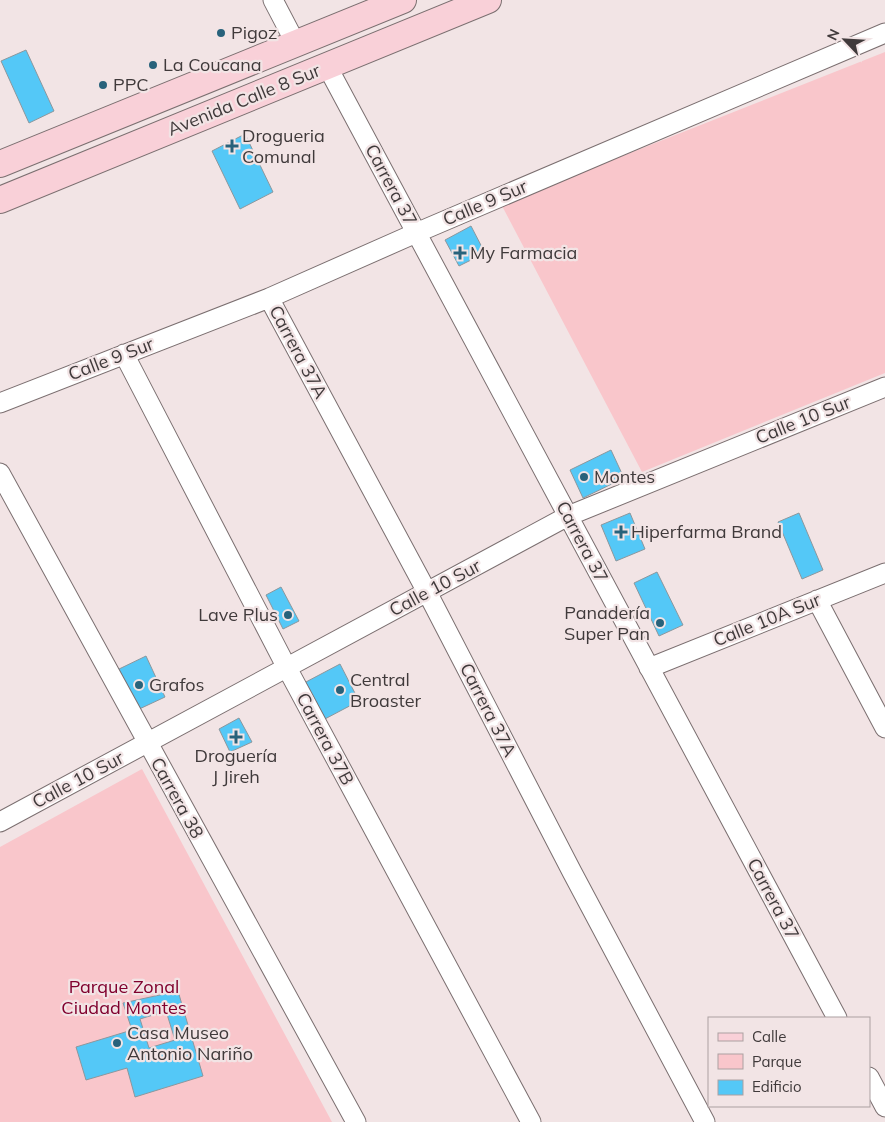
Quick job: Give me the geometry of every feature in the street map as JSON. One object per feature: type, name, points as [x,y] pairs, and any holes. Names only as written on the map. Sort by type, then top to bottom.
[{"type":"main road","name":"Avenida Calle 8 Sur","points":[[0,164],[403,0]]},
{"type":"main road","name":"Avenida Calle 8 Sur","points":[[0,200],[478,2]]},
{"type":"street","points":[[273,0],[296,44]]},
{"type":"street","name":"Calle 9 Sur","points":[[0,403],[269,298],[416,233],[885,33]]},
{"type":"street","name":"Carrera 37","points":[[327,66],[836,1017]]},
{"type":"street","name":"Carrera 37A","points":[[269,298],[427,592],[572,872],[705,1122]]},
{"type":"street","name":"Carrera 37B","points":[[124,354],[287,668],[531,1122]]},
{"type":"street","name":"Calle 10 Sur","points":[[0,822],[568,516],[885,387]]},
{"type":"street","name":"Carrera 38","points":[[0,473],[356,1122]]},
{"type":"street","name":"Calle 10A Sur","points":[[649,668],[885,573]]},
{"type":"street","points":[[817,600],[885,728]]},
{"type":"street","points":[[870,1079],[885,1107]]},
{"type":"green space","points":[[885,52],[885,373],[642,472],[501,204]]},
{"type":"green space","name":"Parque Zonal Ciudad Montes","points":[[142,769],[332,1122],[0,1122],[0,847]]},
{"type":"building","points":[[26,50],[54,111],[29,123],[1,61]]},
{"type":"building","points":[[245,134],[273,192],[240,209],[212,151]]},
{"type":"building","points":[[471,226],[485,253],[459,266],[445,240]]},
{"type":"building","points":[[611,450],[624,478],[583,498],[570,470]]},
{"type":"building","points":[[630,513],[645,549],[616,561],[601,525]]},
{"type":"building","points":[[799,513],[823,570],[802,579],[778,522]]},
{"type":"building","points":[[657,572],[683,625],[659,636],[634,583]]},
{"type":"building","points":[[281,587],[299,621],[283,629],[266,595]]},
{"type":"building","points":[[146,656],[165,697],[135,711],[117,670]]},
{"type":"building","points":[[340,664],[359,701],[323,720],[304,683]]},
{"type":"building","points":[[239,718],[252,742],[230,752],[219,729]]},
{"type":"building","name":"Casa Museo Antonio Nariño","points":[[178,991],[203,1076],[135,1097],[127,1068],[86,1080],[76,1047],[132,1030],[123,1003]],"holes":[[[166,1011],[175,1040],[149,1048],[140,1019]]]},
{"type":"place","name":"Pigoz","points":[[221,33]]},
{"type":"place","name":"La Coucana","points":[[153,65]]},
{"type":"place","name":"PPC","points":[[103,85]]},
{"type":"place","name":"Drogueria Comunal","points":[[232,146]]},
{"type":"place","name":"My Farmacia","points":[[460,253]]},
{"type":"place","name":"Montes","points":[[584,477]]},
{"type":"place","name":"Hiperfarma Brand","points":[[621,532]]},
{"type":"place","name":"Lave Plus","points":[[288,615]]},
{"type":"place","name":"Panadería Super Pan","points":[[660,623]]},
{"type":"place","name":"Grafos","points":[[139,685]]},
{"type":"place","name":"Central Broaster","points":[[340,690]]},
{"type":"place","name":"Droguería J Jireh","points":[[236,737]]},
{"type":"place","name":"Casa Museo Antonio Nariño","points":[[117,1043]]}]
